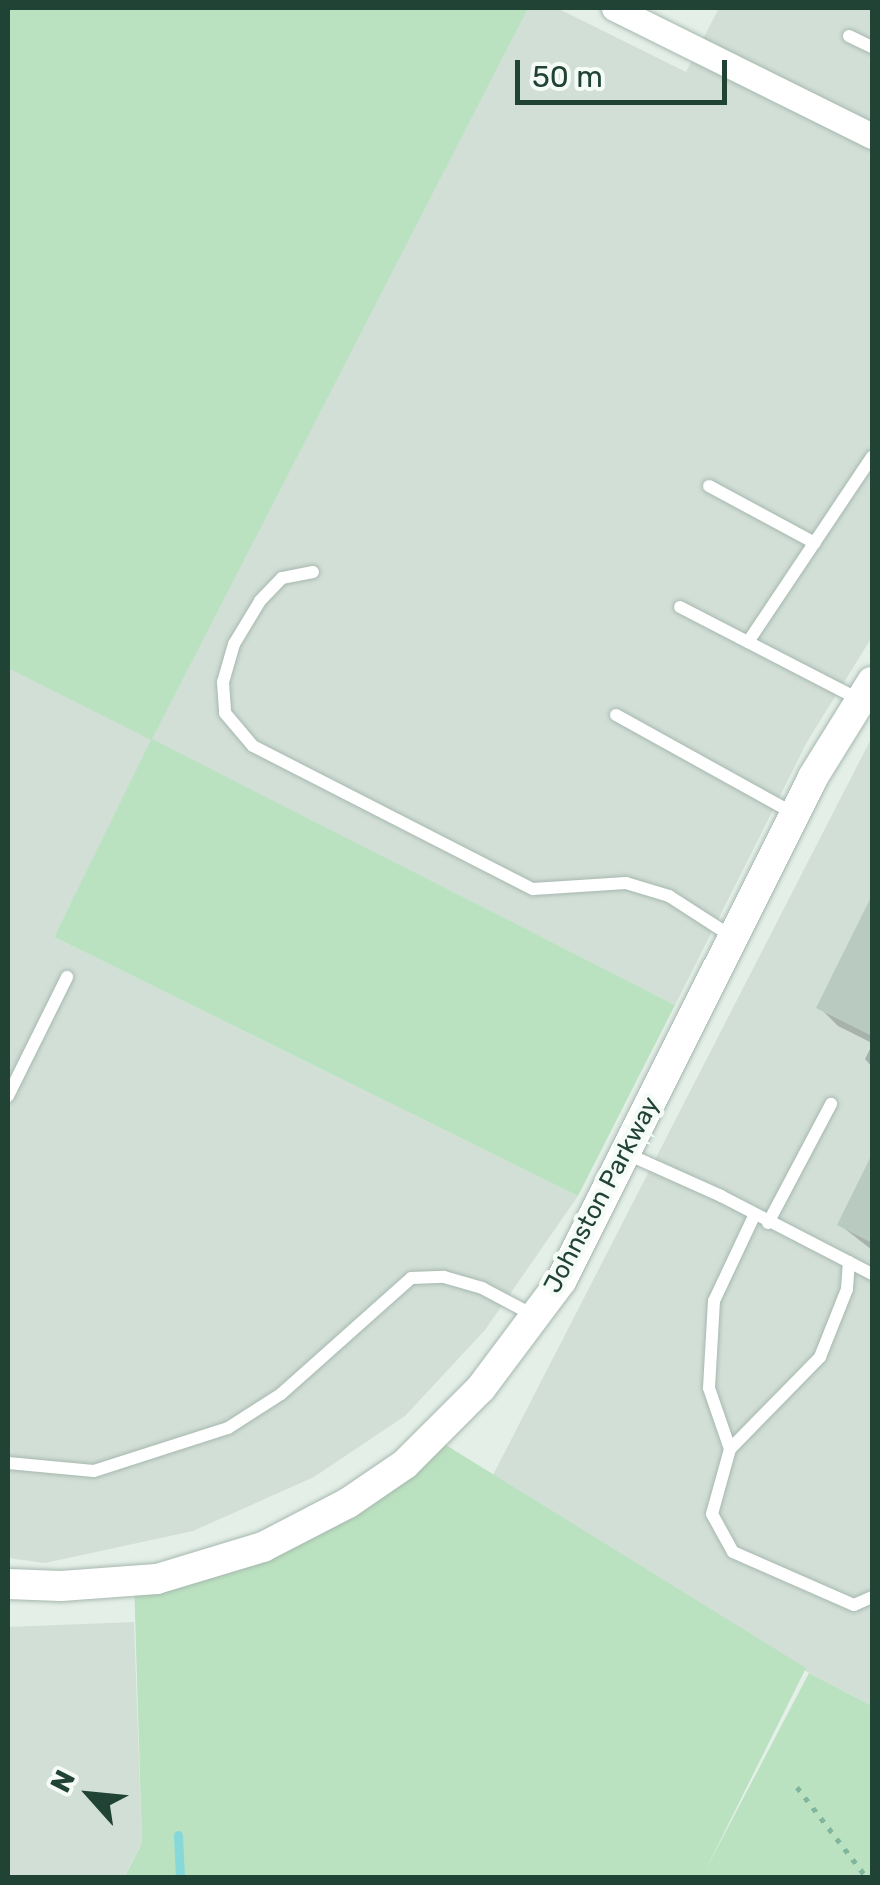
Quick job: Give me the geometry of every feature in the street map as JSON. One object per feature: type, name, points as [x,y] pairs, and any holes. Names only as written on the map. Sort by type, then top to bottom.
[{"type":"street","points":[[614,8],[872,136]]},
{"type":"street","name":"Johnston Parkway","points":[[8,1584],[61,1586],[157,1580],[263,1547],[348,1503],[406,1464],[481,1388],[561,1281],[794,814],[866,691]]},
{"type":"lane","points":[[849,36],[872,47]]},
{"type":"lane","points":[[748,642],[872,456]]},
{"type":"lane","points":[[709,486],[815,543]]},
{"type":"lane","points":[[313,572],[282,578],[260,601],[234,644],[223,682],[225,713],[253,746],[533,889],[626,883],[669,896],[733,938]]},
{"type":"lane","points":[[680,607],[748,642],[866,691]]},
{"type":"lane","points":[[616,715],[794,814]]},
{"type":"lane","points":[[8,1096],[67,977]]},
{"type":"lane","points":[[730,1449],[708,1388],[714,1301],[831,1104]]},
{"type":"lane","points":[[625,1153],[722,1196],[761,1220],[872,1274]]},
{"type":"lane","points":[[849,1262],[847,1289],[820,1357],[730,1449],[712,1514],[733,1552],[854,1605],[872,1596]]},
{"type":"lane","points":[[8,1462],[94,1471],[228,1428],[281,1394],[411,1278],[444,1278],[482,1288],[535,1316]]},
{"type":"path","points":[[797,1787],[868,1878]]},
{"type":"shaded area","points":[[525,8],[557,8],[686,72],[719,8],[872,8],[872,637],[807,742],[675,1005],[152,740],[54,937],[578,1196],[485,1330],[405,1416],[314,1477],[193,1531],[45,1563],[8,1558],[8,668]]},
{"type":"shaded area","points":[[872,737],[872,1706],[809,1673],[493,1475]]},
{"type":"shaded area","points":[[134,1622],[142,1843],[124,1877],[8,1877],[8,1627]]},
{"type":"green space","points":[[8,8],[528,8],[152,739],[675,1005],[578,1196],[54,937],[151,740],[8,668]]},
{"type":"green space","points":[[433,1437],[806,1668],[705,1871],[809,1673],[872,1706],[872,1877],[124,1878],[142,1843],[134,1581],[263,1547]]},
{"type":"building","points":[[872,895],[872,1036],[816,1008]]},
{"type":"building","points":[[872,1154],[872,1243],[837,1225]]},
{"type":"waterway","points":[[178,1835],[180,1878]]}]
